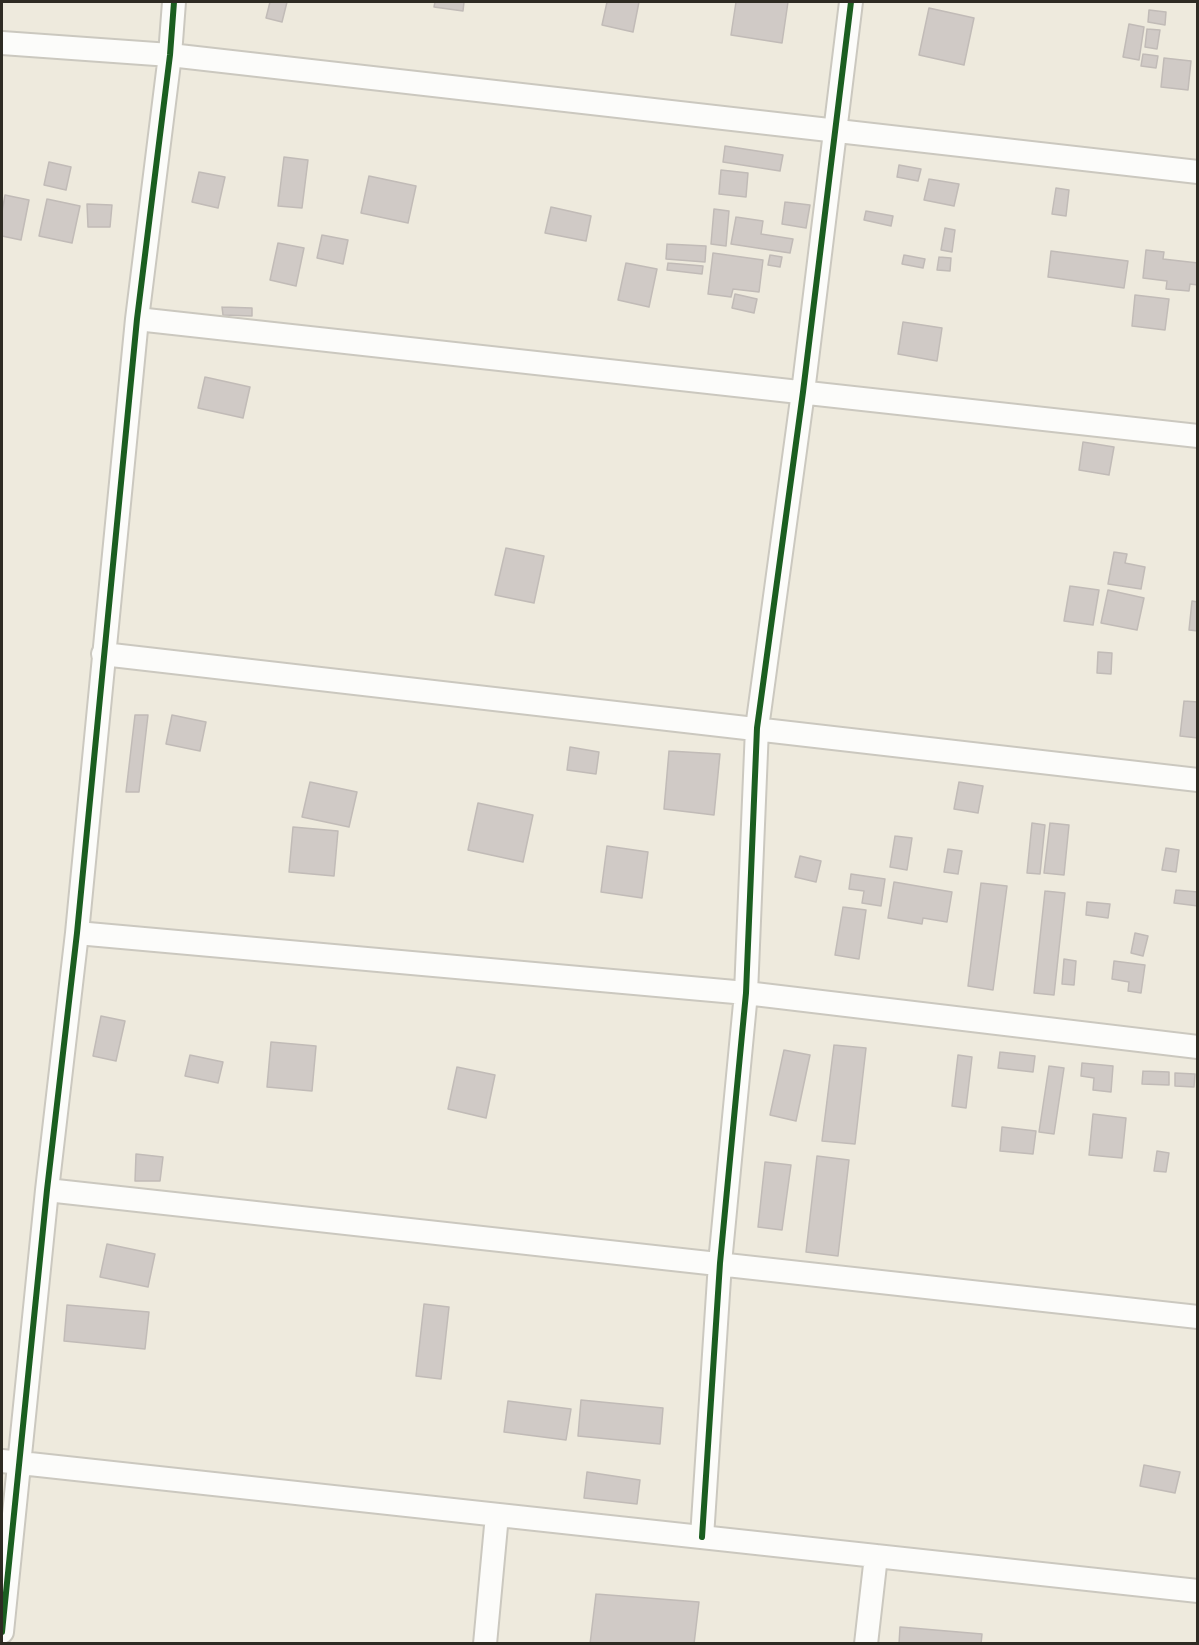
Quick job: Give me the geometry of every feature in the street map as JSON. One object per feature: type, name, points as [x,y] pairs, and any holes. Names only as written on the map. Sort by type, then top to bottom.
[{"type":"street","points":[[2,1632],[10,1461],[47,1190],[77,933],[137,319],[170,55],[174,2]]},
{"type":"street","points":[[702,1538],[720,1263],[746,993],[757,728],[803,392],[851,2]]},
{"type":"street","points":[[2,43],[170,55],[1197,172]]},
{"type":"street","points":[[137,319],[1197,436]]},
{"type":"street","points":[[103,654],[1197,780]]},
{"type":"street","points":[[77,933],[746,993],[1197,1047]]},
{"type":"street","points":[[47,1190],[1197,1317]]},
{"type":"street","points":[[10,1461],[1197,1591]]},
{"type":"street","points":[[485,1644],[497,1515]]},
{"type":"street","points":[[866,1644],[876,1556]]},
{"type":"building","points":[[270,2],[287,2],[282,22],[266,18]]},
{"type":"building","points":[[435,2],[464,2],[463,11],[434,7]]},
{"type":"building","points":[[607,2],[639,2],[633,32],[602,25]]},
{"type":"building","points":[[736,2],[788,2],[782,43],[731,35]]},
{"type":"building","points":[[929,8],[974,18],[964,65],[919,55]]},
{"type":"building","points":[[1149,10],[1166,12],[1165,25],[1148,22]]},
{"type":"building","points":[[1129,24],[1144,27],[1139,60],[1123,57]]},
{"type":"building","points":[[1147,29],[1160,30],[1157,49],[1145,47]]},
{"type":"building","points":[[1143,54],[1158,56],[1156,68],[1141,66]]},
{"type":"building","points":[[1164,58],[1191,61],[1188,90],[1161,87]]},
{"type":"building","points":[[725,146],[783,155],[780,171],[723,162]]},
{"type":"building","points":[[284,157],[308,160],[302,208],[278,206]]},
{"type":"building","points":[[49,162],[71,167],[66,190],[44,185]]},
{"type":"building","points":[[899,165],[921,169],[918,181],[897,177]]},
{"type":"building","points":[[721,170],[748,173],[746,197],[719,194]]},
{"type":"building","points":[[199,172],[225,177],[218,208],[192,202]]},
{"type":"building","points":[[369,176],[416,186],[408,223],[361,213]]},
{"type":"building","points":[[929,179],[959,184],[954,206],[924,200]]},
{"type":"building","points":[[1056,188],[1069,190],[1066,216],[1052,214]]},
{"type":"building","points":[[5,195],[29,200],[21,240],[2,236]]},
{"type":"building","points":[[47,199],[80,206],[72,243],[39,236]]},
{"type":"building","points":[[785,202],[810,205],[806,228],[782,224]]},
{"type":"building","points":[[87,204],[112,205],[110,227],[88,227]]},
{"type":"building","points":[[551,207],[591,216],[586,241],[545,233]]},
{"type":"building","points":[[714,209],[729,211],[726,246],[711,244]]},
{"type":"building","points":[[866,211],[893,216],[891,226],[864,220]]},
{"type":"building","points":[[736,217],[763,221],[761,234],[793,239],[790,253],[731,244]]},
{"type":"building","points":[[945,228],[955,230],[952,252],[941,250]]},
{"type":"building","points":[[322,235],[348,240],[343,264],[317,258]]},
{"type":"building","points":[[278,243],[304,248],[296,286],[270,280]]},
{"type":"building","points":[[667,244],[706,246],[705,262],[666,259]]},
{"type":"building","points":[[1146,250],[1164,252],[1163,259],[1198,263],[1198,285],[1190,284],[1189,291],[1166,289],[1167,281],[1143,278]]},
{"type":"building","points":[[1051,251],[1128,261],[1124,288],[1048,277]]},
{"type":"building","points":[[713,253],[763,260],[759,292],[733,289],[731,297],[708,294]]},
{"type":"building","points":[[770,255],[782,257],[780,267],[768,265]]},
{"type":"building","points":[[904,255],[925,259],[923,268],[902,264]]},
{"type":"building","points":[[939,257],[951,258],[950,271],[937,270]]},
{"type":"building","points":[[626,263],[657,269],[649,307],[618,300]]},
{"type":"building","points":[[668,263],[703,266],[702,274],[667,270]]},
{"type":"building","points":[[735,294],[757,299],[754,313],[732,308]]},
{"type":"building","points":[[1135,295],[1169,299],[1165,330],[1132,326]]},
{"type":"building","points":[[222,307],[252,308],[252,316],[223,315]]},
{"type":"building","points":[[903,322],[942,328],[937,361],[898,354]]},
{"type":"building","points":[[205,377],[250,387],[243,418],[198,408]]},
{"type":"building","points":[[1083,442],[1114,447],[1109,475],[1079,470]]},
{"type":"building","points":[[506,548],[544,556],[534,603],[495,595]]},
{"type":"building","points":[[1114,552],[1127,554],[1125,563],[1145,567],[1141,589],[1108,584]]},
{"type":"building","points":[[1070,586],[1099,590],[1093,625],[1064,621]]},
{"type":"building","points":[[1108,590],[1144,598],[1137,630],[1101,623]]},
{"type":"building","points":[[1192,601],[1198,602],[1198,631],[1189,630]]},
{"type":"building","points":[[1098,652],[1112,653],[1111,674],[1097,673]]},
{"type":"building","points":[[1184,701],[1198,702],[1198,738],[1180,736]]},
{"type":"building","points":[[135,715],[148,715],[139,792],[126,792]]},
{"type":"building","points":[[172,715],[206,722],[200,751],[166,744]]},
{"type":"building","points":[[570,747],[599,752],[596,774],[567,770]]},
{"type":"building","points":[[669,751],[720,754],[714,815],[664,809]]},
{"type":"building","points":[[310,782],[357,792],[349,827],[302,817]]},
{"type":"building","points":[[959,782],[983,786],[978,813],[954,809]]},
{"type":"building","points":[[478,803],[533,815],[523,862],[468,850]]},
{"type":"building","points":[[1032,823],[1045,825],[1040,874],[1027,873]]},
{"type":"building","points":[[1050,823],[1069,825],[1064,875],[1044,873]]},
{"type":"building","points":[[293,827],[338,831],[334,876],[289,872]]},
{"type":"building","points":[[895,836],[912,838],[907,870],[890,867]]},
{"type":"building","points":[[607,846],[648,852],[642,898],[601,892]]},
{"type":"building","points":[[1166,848],[1179,850],[1176,872],[1162,870]]},
{"type":"building","points":[[948,849],[962,851],[958,874],[944,872]]},
{"type":"building","points":[[800,856],[821,861],[816,882],[795,877]]},
{"type":"building","points":[[851,874],[885,879],[881,906],[862,903],[864,891],[849,889]]},
{"type":"building","points":[[894,882],[952,892],[947,922],[923,918],[922,924],[888,918]]},
{"type":"building","points":[[981,883],[1007,886],[993,990],[968,986]]},
{"type":"building","points":[[1176,890],[1198,892],[1198,906],[1174,903]]},
{"type":"building","points":[[1045,891],[1065,893],[1054,995],[1034,993]]},
{"type":"building","points":[[1087,902],[1110,904],[1108,918],[1086,915]]},
{"type":"building","points":[[843,907],[866,910],[859,959],[835,955]]},
{"type":"building","points":[[1135,933],[1148,936],[1143,956],[1131,953]]},
{"type":"building","points":[[1064,959],[1076,961],[1074,985],[1062,984]]},
{"type":"building","points":[[1114,961],[1145,965],[1141,993],[1128,991],[1129,982],[1112,979]]},
{"type":"building","points":[[101,1016],[125,1021],[116,1061],[93,1056]]},
{"type":"building","points":[[271,1042],[316,1046],[312,1091],[267,1087]]},
{"type":"building","points":[[834,1045],[866,1048],[855,1144],[822,1141]]},
{"type":"building","points":[[784,1050],[810,1055],[796,1121],[770,1115]]},
{"type":"building","points":[[1000,1052],[1035,1056],[1033,1072],[998,1068]]},
{"type":"building","points":[[190,1055],[223,1062],[218,1083],[185,1076]]},
{"type":"building","points":[[958,1055],[972,1057],[966,1108],[952,1106]]},
{"type":"building","points":[[1082,1063],[1113,1066],[1111,1092],[1093,1090],[1094,1078],[1081,1076]]},
{"type":"building","points":[[1049,1066],[1064,1068],[1054,1134],[1039,1132]]},
{"type":"building","points":[[457,1067],[495,1075],[486,1118],[448,1109]]},
{"type":"building","points":[[1143,1071],[1169,1072],[1169,1085],[1142,1084]]},
{"type":"building","points":[[1175,1073],[1195,1074],[1194,1087],[1175,1086]]},
{"type":"building","points":[[1093,1114],[1126,1118],[1122,1158],[1089,1155]]},
{"type":"building","points":[[1002,1127],[1036,1131],[1033,1154],[1000,1151]]},
{"type":"building","points":[[1157,1151],[1169,1153],[1166,1172],[1154,1171]]},
{"type":"building","points":[[136,1154],[163,1157],[160,1181],[135,1181]]},
{"type":"building","points":[[817,1156],[849,1160],[838,1256],[806,1252]]},
{"type":"building","points":[[765,1162],[791,1165],[782,1230],[758,1227]]},
{"type":"building","points":[[107,1244],[155,1254],[148,1287],[100,1277]]},
{"type":"building","points":[[424,1304],[449,1307],[441,1379],[416,1376]]},
{"type":"building","points":[[67,1305],[149,1312],[145,1349],[64,1341]]},
{"type":"building","points":[[581,1400],[663,1408],[660,1444],[578,1436]]},
{"type":"building","points":[[508,1401],[571,1409],[566,1440],[504,1432]]},
{"type":"building","points":[[1144,1465],[1180,1472],[1175,1493],[1140,1486]]},
{"type":"building","points":[[587,1472],[640,1480],[637,1504],[584,1498]]},
{"type":"building","points":[[596,1594],[699,1602],[694,1644],[590,1644]]},
{"type":"building","points":[[900,1627],[982,1634],[981,1644],[899,1644]]},
{"type":"cycle path","points":[[2,1632],[47,1190],[77,933],[137,319],[170,55],[174,2]]},
{"type":"cycle path","points":[[702,1537],[720,1263],[746,993],[757,728],[803,392],[851,2]]}]
